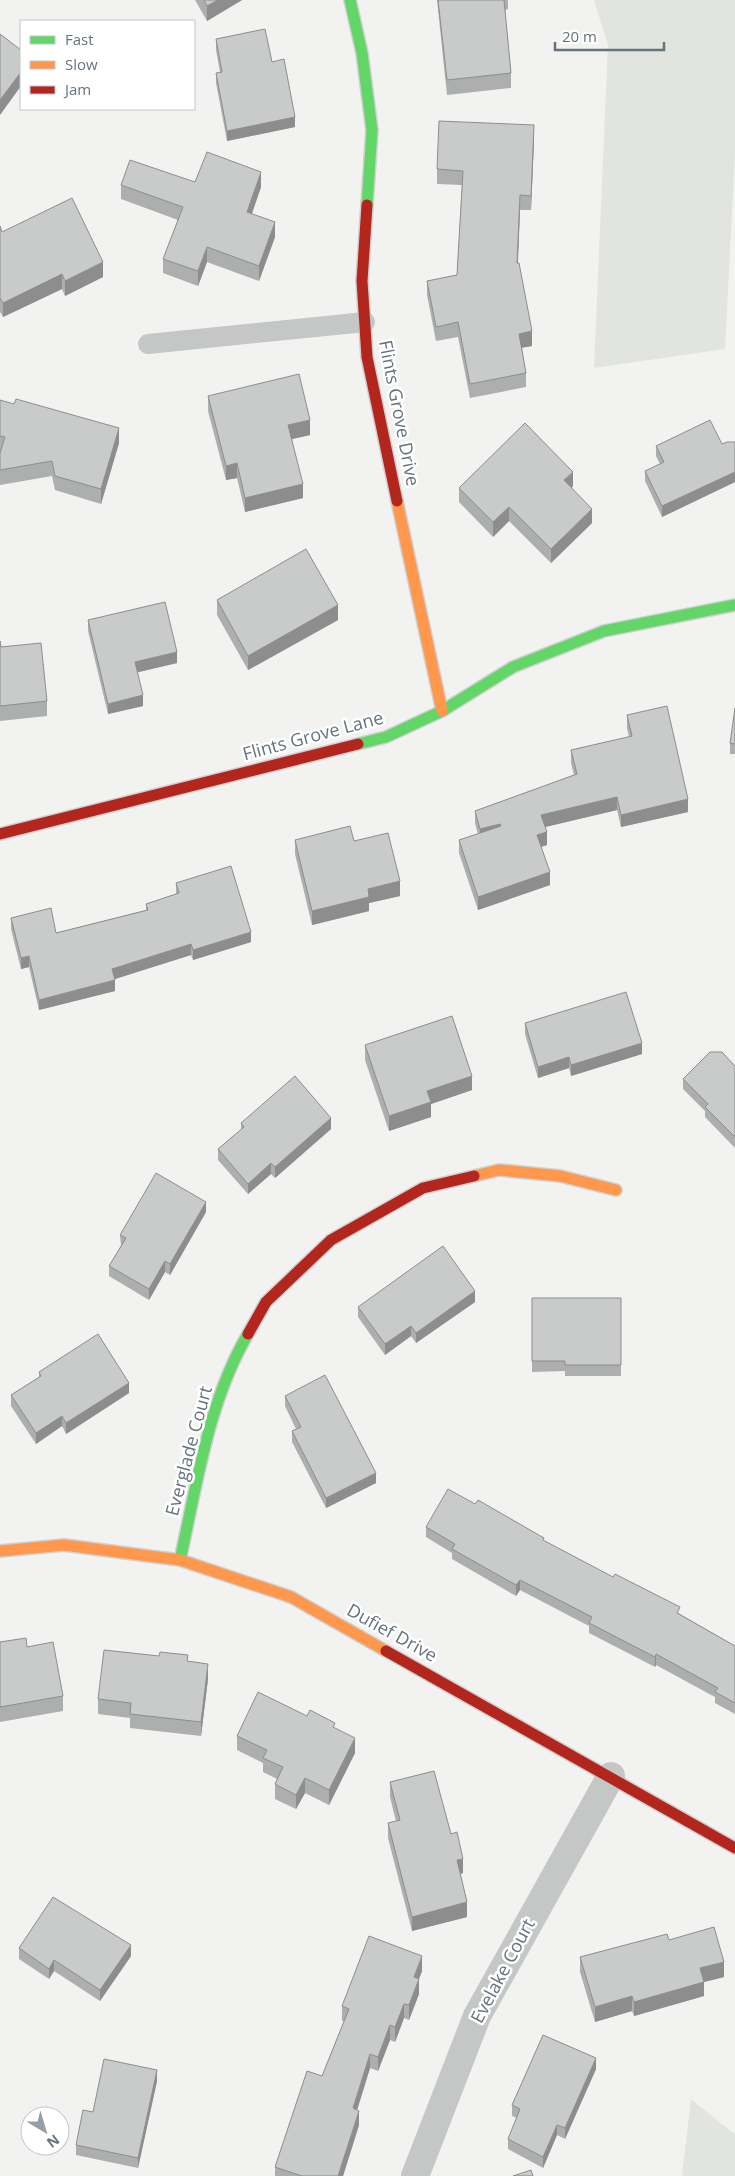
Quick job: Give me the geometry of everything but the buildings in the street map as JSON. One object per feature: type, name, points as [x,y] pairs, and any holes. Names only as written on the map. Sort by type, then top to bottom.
[{"type":"street","name":"Flints Grove Drive","points":[[350,0],[362,53],[372,130],[362,281],[367,357],[442,711]]},
{"type":"street","name":"Flints Grove Lane","points":[[0,834],[386,737],[442,711],[513,667],[604,631],[735,604]]},
{"type":"street","name":"Everglade Court","points":[[180,1560],[214,1410],[237,1352],[266,1302],[331,1240],[423,1188],[499,1170],[560,1176],[616,1190]]},
{"type":"street","name":"Dufief Drive","points":[[0,1551],[64,1545],[180,1560],[291,1597],[611,1776],[735,1848]]},
{"type":"street","name":"Evelake Court","points":[[414,2176],[477,2016],[611,1776]]},
{"type":"lane","points":[[148,344],[365,322]]},
{"type":"shaded area","points":[[594,0],[735,0],[735,152],[725,349],[594,368],[608,45]]},
{"type":"shaded area","points":[[691,2099],[735,2135],[735,2176],[682,2176]]},
{"type":"traffic: fast","points":[[350,0],[362,53],[372,130],[367,205]]},
{"type":"traffic: fast","points":[[358,744],[386,737],[442,711],[513,667],[604,631],[735,605]]},
{"type":"traffic: fast","points":[[180,1560],[198,1473],[213,1415],[234,1360],[248,1334]]},
{"type":"traffic: slow","points":[[397,501],[442,711]]},
{"type":"traffic: slow","points":[[474,1176],[499,1170],[560,1176],[616,1190]]},
{"type":"traffic: slow","points":[[0,1551],[64,1545],[180,1560],[291,1597],[386,1651]]},
{"type":"traffic: jam","points":[[367,205],[362,281],[367,357],[397,501]]},
{"type":"traffic: jam","points":[[0,834],[358,744]]},
{"type":"traffic: jam","points":[[248,1334],[266,1302],[331,1240],[423,1188],[474,1176]]},
{"type":"traffic: jam","points":[[386,1651],[735,1848]]}]
